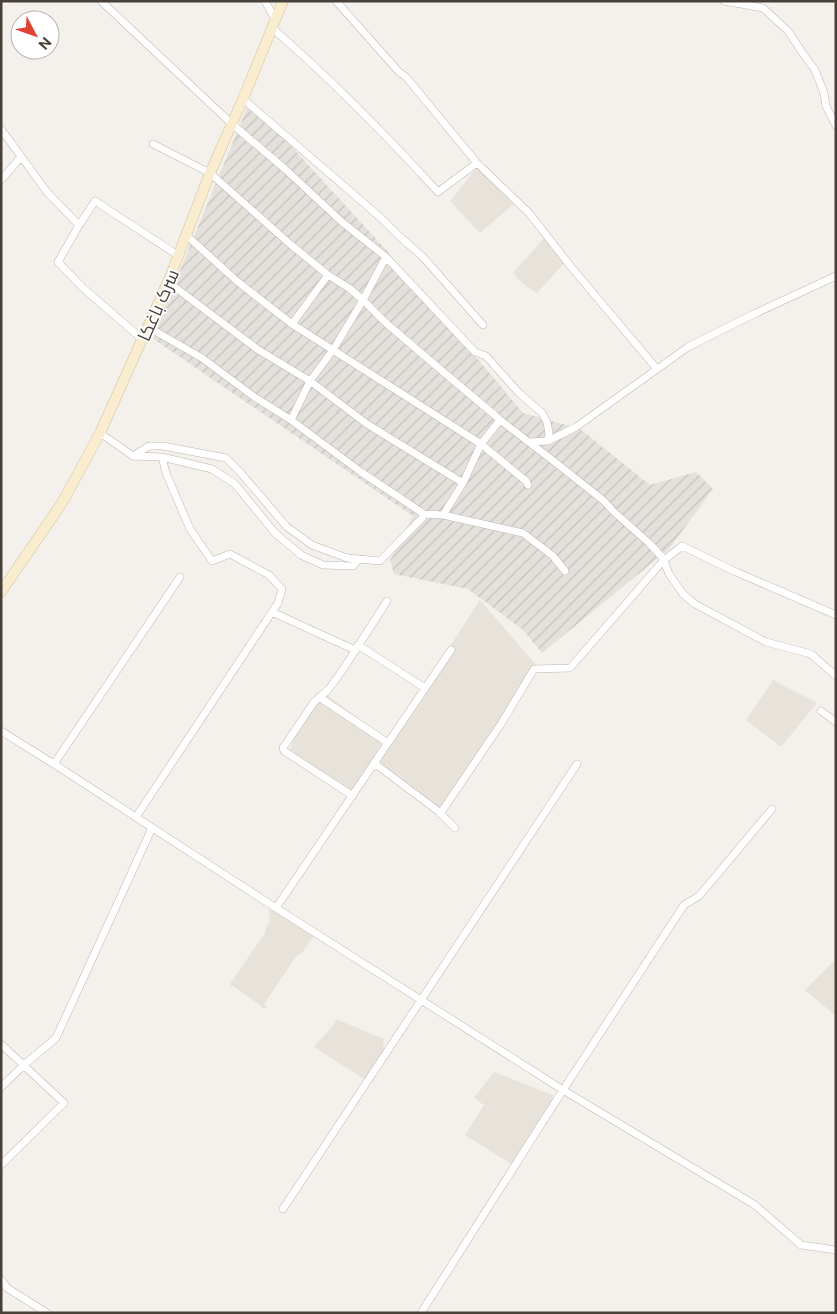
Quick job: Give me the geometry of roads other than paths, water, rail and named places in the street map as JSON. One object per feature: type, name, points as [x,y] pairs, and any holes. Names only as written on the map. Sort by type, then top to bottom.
[{"type":"street","points":[[101,1],[232,124],[285,169],[342,222],[386,257],[475,352],[486,356],[519,393],[542,413],[547,422],[548,441]]},
{"type":"street","points":[[265,1],[274,24],[397,146],[438,192],[477,163]]},
{"type":"street","name":"سرک باغکا","points":[[1,592],[62,503],[100,433],[168,282],[210,173],[283,1]]},
{"type":"street","points":[[336,1],[399,72],[406,77],[477,163],[529,213],[572,268],[658,369]]},
{"type":"street","points":[[724,1],[763,8],[788,31],[815,70],[824,93],[826,106],[836,126]]},
{"type":"street","points":[[243,99],[382,218],[422,256],[483,325]]},
{"type":"street","points":[[1,129],[47,192],[80,224]]},
{"type":"street","points":[[153,144],[210,173],[290,244],[328,275],[349,288],[386,323],[500,420],[604,501],[663,558],[669,574],[683,594],[695,604],[766,642],[811,654],[836,676]]},
{"type":"street","points":[[1,180],[20,157]]},
{"type":"street","points":[[142,339],[82,288],[58,262],[96,201],[179,256]]},
{"type":"street","points":[[186,235],[238,282],[292,324],[481,444],[526,481],[528,485]]},
{"type":"street","points":[[291,420],[310,381],[333,350],[386,257]]},
{"type":"street","points":[[292,324],[328,275]]},
{"type":"street","points":[[529,442],[548,441],[576,427],[688,347],[836,276]]},
{"type":"street","points":[[168,282],[257,349],[310,381],[367,424],[463,483]]},
{"type":"street","points":[[148,327],[202,358],[361,472],[424,514],[443,515],[523,533],[553,556],[565,571]]},
{"type":"street","points":[[443,515],[463,483],[481,444],[500,420]]},
{"type":"street","points":[[100,433],[133,456],[162,457],[212,469],[235,484],[275,533],[301,556],[323,565],[353,566],[359,560]]},
{"type":"street","points":[[133,456],[149,446],[163,446],[226,458],[286,526],[312,545],[347,558],[380,561],[424,514]]},
{"type":"street","points":[[136,817],[278,603],[282,590],[269,574],[230,554],[212,560],[190,529],[166,473],[162,457]]},
{"type":"street","points":[[440,814],[501,724],[534,669],[570,668],[663,561],[682,546],[736,572],[836,615]]},
{"type":"street","points":[[54,764],[180,577]]},
{"type":"street","points":[[353,796],[284,751],[284,746],[314,702],[328,690],[342,671],[386,601]]},
{"type":"street","points":[[272,612],[357,648],[425,688]]},
{"type":"street","points":[[276,908],[451,650]]},
{"type":"street","points":[[319,697],[388,743]]},
{"type":"street","points":[[821,711],[836,722]]},
{"type":"street","points":[[1,731],[563,1090],[755,1205],[801,1245],[836,1250]]},
{"type":"street","points":[[374,763],[438,811],[455,828]]},
{"type":"street","points":[[283,1209],[577,764]]},
{"type":"street","points":[[421,1313],[684,905],[698,896],[772,809]]},
{"type":"street","points":[[1,1088],[24,1065],[56,1038],[152,828]]},
{"type":"street","points":[[1,1044],[64,1103],[1,1165]]},
{"type":"street","points":[[1,1279],[6,1288],[47,1313]]}]
